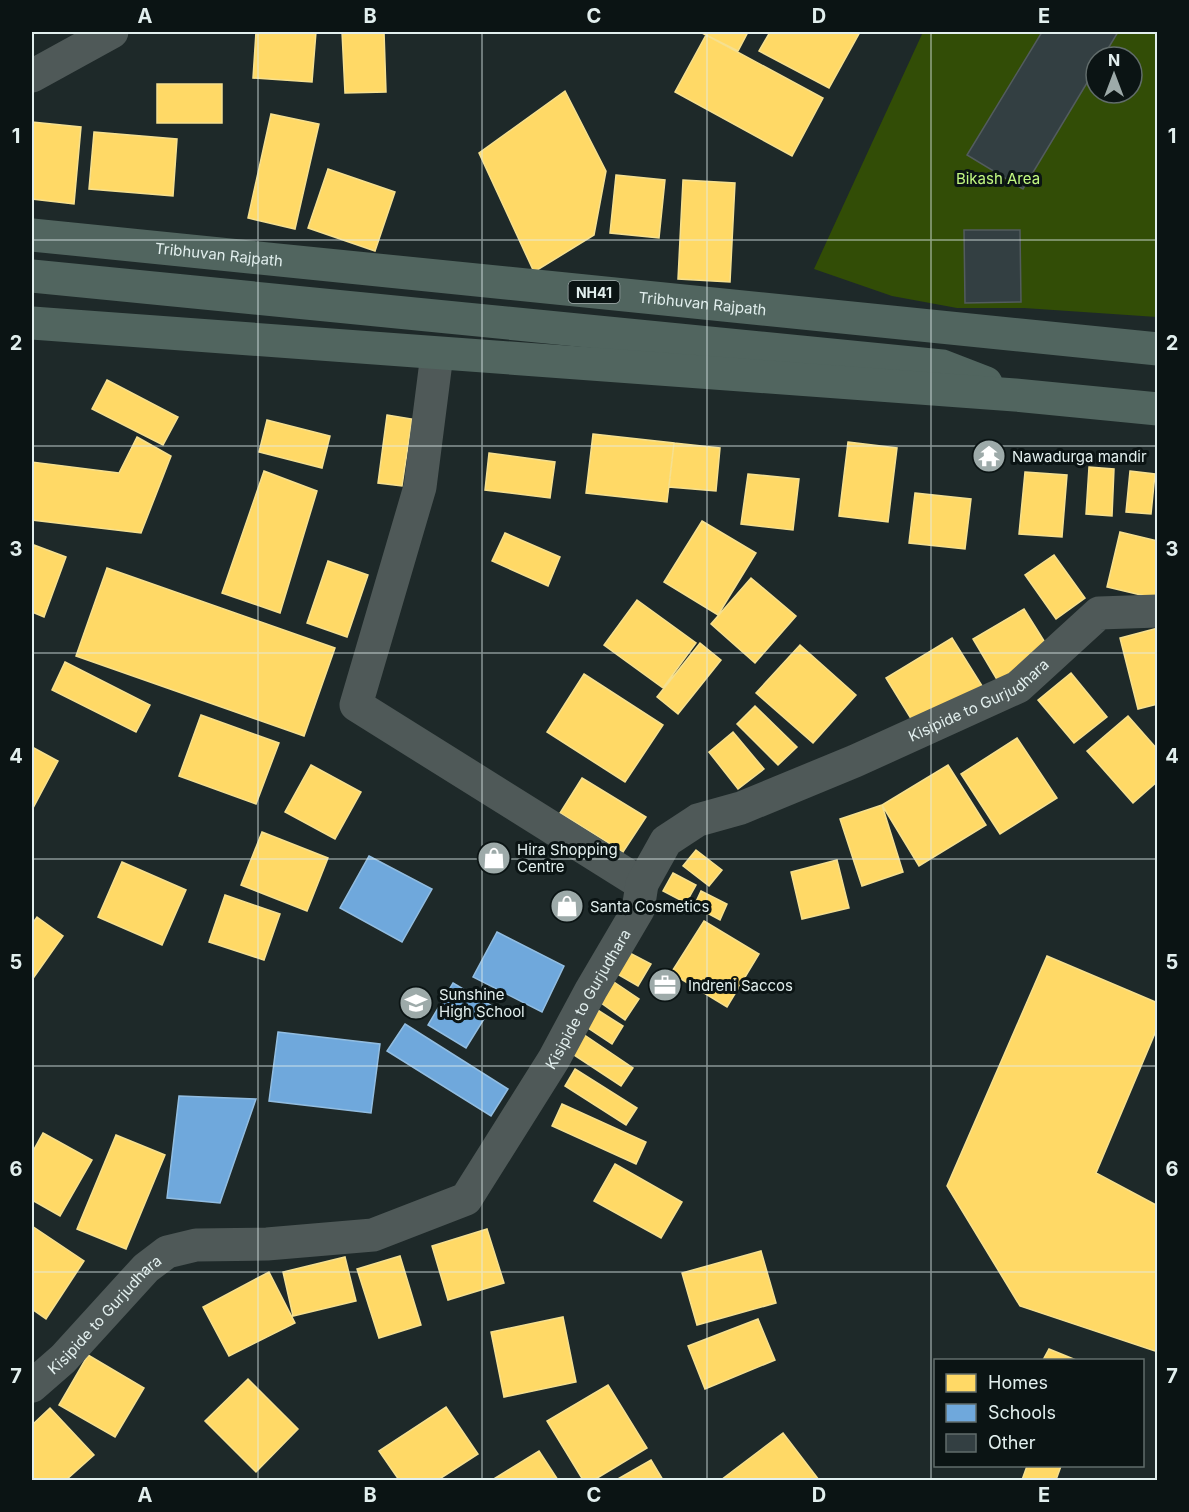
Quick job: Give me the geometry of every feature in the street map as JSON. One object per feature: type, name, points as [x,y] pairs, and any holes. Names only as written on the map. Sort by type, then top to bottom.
[{"type":"highway","name":"Tribhuvan Rajpath","points":[[32,235],[1158,349]]},
{"type":"highway","points":[[32,276],[942,366],[1015,395]]},
{"type":"highway","points":[[32,323],[1015,395],[1158,409]]},
{"type":"street","points":[[32,76],[112,32]]},
{"type":"street","points":[[437,354],[420,487],[356,705],[642,884]]},
{"type":"street","name":"Kisipide to Gurjudhara","points":[[32,1386],[63,1359],[146,1268],[168,1252],[196,1245],[267,1244],[373,1235],[466,1198],[554,1059],[638,910],[642,884],[666,841],[698,820],[741,808],[855,761],[1018,687],[1099,613],[1158,611]]},
{"type":"green space","name":"Bikash Area","points":[[923,32],[1157,32],[1157,317],[1024,308],[957,308],[892,296],[814,269]]},
{"type":"building: Homes","points":[[256,32],[316,32],[312,82],[253,78]]},
{"type":"building: Homes","points":[[342,32],[384,32],[386,92],[345,93]]},
{"type":"building: Homes","points":[[700,32],[748,32],[738,51]]},
{"type":"building: Homes","points":[[770,32],[860,32],[829,88],[759,51]]},
{"type":"building: Homes","points":[[706,35],[823,98],[792,156],[675,92]]},
{"type":"building: Homes","points":[[157,84],[222,84],[222,123],[157,123]]},
{"type":"building: Homes","points":[[565,91],[606,171],[594,235],[534,272],[479,153]]},
{"type":"building: Homes","points":[[271,114],[319,124],[295,229],[248,218]]},
{"type":"building: Homes","points":[[32,122],[81,127],[74,204],[32,199]]},
{"type":"building: Homes","points":[[94,132],[177,139],[173,196],[89,189]]},
{"type":"building: Homes","points":[[328,169],[395,192],[375,251],[308,228]]},
{"type":"building: Homes","points":[[616,175],[665,180],[659,238],[610,233]]},
{"type":"building: Homes","points":[[683,180],[735,183],[730,282],[678,279]]},
{"type":"building: Homes","points":[[107,380],[178,417],[163,445],[92,409]]},
{"type":"building: Homes","points":[[387,415],[412,419],[402,486],[378,483]]},
{"type":"building: Homes","points":[[267,420],[330,436],[322,468],[259,452]]},
{"type":"building: Homes","points":[[593,434],[674,443],[667,502],[586,493]]},
{"type":"building: Homes","points":[[137,437],[171,456],[141,533],[32,520],[32,462],[119,473]]},
{"type":"building: Homes","points":[[848,442],[897,448],[888,522],[839,516]]},
{"type":"building: Homes","points":[[674,443],[720,448],[716,491],[669,487]]},
{"type":"building: Homes","points":[[489,453],[555,462],[550,498],[485,490]]},
{"type":"building: Homes","points":[[1089,467],[1114,469],[1112,516],[1086,514]]},
{"type":"building: Homes","points":[[264,471],[317,491],[280,613],[222,593]]},
{"type":"building: Homes","points":[[1130,471],[1155,474],[1151,514],[1126,512]]},
{"type":"building: Homes","points":[[1025,472],[1067,475],[1062,537],[1019,534]]},
{"type":"building: Homes","points":[[748,474],[799,479],[793,530],[741,524]]},
{"type":"building: Homes","points":[[915,493],[971,499],[965,549],[909,543]]},
{"type":"building: Homes","points":[[702,521],[756,553],[718,615],[664,582]]},
{"type":"building: Homes","points":[[1120,532],[1158,541],[1158,599],[1107,587]]},
{"type":"building: Homes","points":[[505,533],[560,557],[548,586],[492,561]]},
{"type":"building: Homes","points":[[34,545],[66,557],[44,617],[32,612]]},
{"type":"building: Homes","points":[[1054,555],[1085,598],[1056,619],[1025,575]]},
{"type":"building: Homes","points":[[328,561],[368,575],[347,637],[307,623]]},
{"type":"building: Homes","points":[[107,568],[335,648],[304,736],[76,656]]},
{"type":"building: Homes","points":[[751,578],[796,616],[755,663],[711,624]]},
{"type":"building: Homes","points":[[637,600],[696,643],[663,688],[604,645]]},
{"type":"building: Homes","points":[[1024,609],[1051,652],[999,683],[973,639]]},
{"type":"building: Homes","points":[[1158,628],[1158,704],[1138,709],[1120,638]]},
{"type":"building: Homes","points":[[952,638],[984,689],[918,730],[886,678]]},
{"type":"building: Homes","points":[[700,643],[721,660],[678,714],[657,697]]},
{"type":"building: Homes","points":[[800,645],[856,695],[813,743],[756,693]]},
{"type":"building: Homes","points":[[65,662],[150,705],[136,732],[52,690]]},
{"type":"building: Homes","points":[[1071,673],[1107,717],[1074,743],[1038,700]]},
{"type":"building: Homes","points":[[584,674],[663,725],[625,782],[547,732]]},
{"type":"building: Homes","points":[[755,706],[797,747],[778,765],[737,724]]},
{"type":"building: Homes","points":[[201,715],[279,743],[256,804],[179,776]]},
{"type":"building: Homes","points":[[1128,716],[1158,750],[1158,781],[1133,803],[1087,751]]},
{"type":"building: Homes","points":[[733,732],[764,769],[738,789],[709,752]]},
{"type":"building: Homes","points":[[1017,738],[1057,798],[1000,834],[961,774]]},
{"type":"building: Homes","points":[[32,747],[58,761],[32,810]]},
{"type":"building: Homes","points":[[311,765],[361,792],[335,839],[285,812]]},
{"type":"building: Homes","points":[[948,765],[986,825],[919,866],[882,805]]},
{"type":"building: Homes","points":[[582,778],[646,817],[623,852],[560,813]]},
{"type":"building: Homes","points":[[882,805],[903,872],[862,886],[840,819]]},
{"type":"building: Homes","points":[[262,832],[328,858],[307,911],[241,885]]},
{"type":"building: Homes","points":[[696,850],[722,870],[709,886],[683,866]]},
{"type":"building: Homes","points":[[837,860],[849,908],[802,919],[791,872]]},
{"type":"building: Homes","points":[[122,862],[186,890],[162,945],[98,917]]},
{"type":"building: Homes","points":[[673,873],[696,885],[686,903],[663,891]]},
{"type":"building: Homes","points":[[701,891],[727,904],[720,920],[694,906]]},
{"type":"building: Homes","points":[[225,895],[280,914],[264,960],[209,942]]},
{"type":"building: Homes","points":[[37,917],[63,936],[32,980],[32,924]]},
{"type":"building: Homes","points":[[704,921],[759,954],[727,1007],[671,973]]},
{"type":"building: Homes","points":[[624,950],[651,964],[638,986],[612,971]]},
{"type":"building: Homes","points":[[1047,956],[1158,1003],[1158,1026],[1096,1173],[1158,1206],[1158,1352],[1020,1306],[947,1186]]},
{"type":"building: Homes","points":[[611,980],[639,999],[625,1020],[597,1000]]},
{"type":"building: Homes","points":[[596,1009],[623,1026],[612,1044],[585,1026]]},
{"type":"building: Homes","points":[[583,1034],[633,1068],[621,1086],[571,1053]]},
{"type":"building: Homes","points":[[575,1069],[637,1108],[626,1125],[565,1086]]},
{"type":"building: Homes","points":[[562,1104],[646,1142],[636,1164],[552,1126]]},
{"type":"building: Homes","points":[[43,1133],[92,1160],[60,1216],[32,1200],[32,1153]]},
{"type":"building: Homes","points":[[116,1135],[165,1155],[126,1249],[77,1229]]},
{"type":"building: Homes","points":[[615,1164],[682,1202],[661,1238],[594,1201]]},
{"type":"building: Homes","points":[[32,1226],[84,1261],[46,1319],[32,1309]]},
{"type":"building: Homes","points":[[487,1229],[504,1283],[448,1300],[432,1246]]},
{"type":"building: Homes","points":[[761,1251],[776,1303],[697,1325],[682,1273]]},
{"type":"building: Homes","points":[[400,1256],[421,1325],[379,1338],[357,1269]]},
{"type":"building: Homes","points":[[345,1257],[356,1301],[293,1316],[283,1272]]},
{"type":"building: Homes","points":[[269,1272],[295,1323],[229,1356],[203,1307]]},
{"type":"building: Homes","points":[[563,1317],[576,1382],[504,1397],[491,1332]]},
{"type":"building: Homes","points":[[758,1319],[775,1360],[705,1389],[688,1346]]},
{"type":"building: Homes","points":[[1049,1349],[1074,1359],[1044,1359]]},
{"type":"building: Homes","points":[[88,1355],[144,1388],[115,1437],[59,1405]]},
{"type":"building: Homes","points":[[248,1379],[298,1429],[256,1472],[205,1421]]},
{"type":"building: Homes","points":[[608,1385],[647,1448],[594,1480],[583,1480],[547,1421]]},
{"type":"building: Homes","points":[[446,1407],[478,1454],[438,1480],[399,1480],[379,1451]]},
{"type":"building: Homes","points":[[50,1408],[94,1455],[66,1480],[32,1480],[32,1425]]},
{"type":"building: Homes","points":[[783,1433],[819,1480],[721,1480]]},
{"type":"building: Homes","points":[[539,1451],[558,1480],[492,1480]]},
{"type":"building: Homes","points":[[651,1460],[663,1480],[616,1480]]},
{"type":"building: Homes","points":[[1027,1467],[1061,1467],[1056,1480],[1022,1480]]},
{"type":"building: Schools","points":[[369,856],[432,889],[402,942],[340,908]]},
{"type":"building: Schools","points":[[497,932],[564,966],[542,1012],[473,977]]},
{"type":"building: Schools","points":[[453,983],[492,1006],[466,1048],[428,1025]]},
{"type":"building: Schools","points":[[405,1024],[508,1089],[491,1116],[387,1051]]},
{"type":"building: Schools","points":[[278,1032],[380,1044],[371,1113],[269,1101]]},
{"type":"building: Schools","points":[[179,1096],[256,1099],[220,1203],[167,1198]]},
{"type":"building: Other","points":[[1042,32],[1118,32],[1110,45],[1084,45],[1084,88],[1023,189],[967,155]]},
{"type":"building: Other","points":[[964,230],[1020,230],[1021,302],[965,303]]},
{"type":"place","name":"Nawadurga mandir","points":[[989,456]]},
{"type":"place","name":"Hira Shopping Centre","points":[[494,858]]},
{"type":"place","name":"Santa Cosmetics","points":[[567,906]]},
{"type":"place","name":"Indreni Saccos","points":[[665,985]]},
{"type":"place","name":"Sunshine High School","points":[[416,1003]]}]
